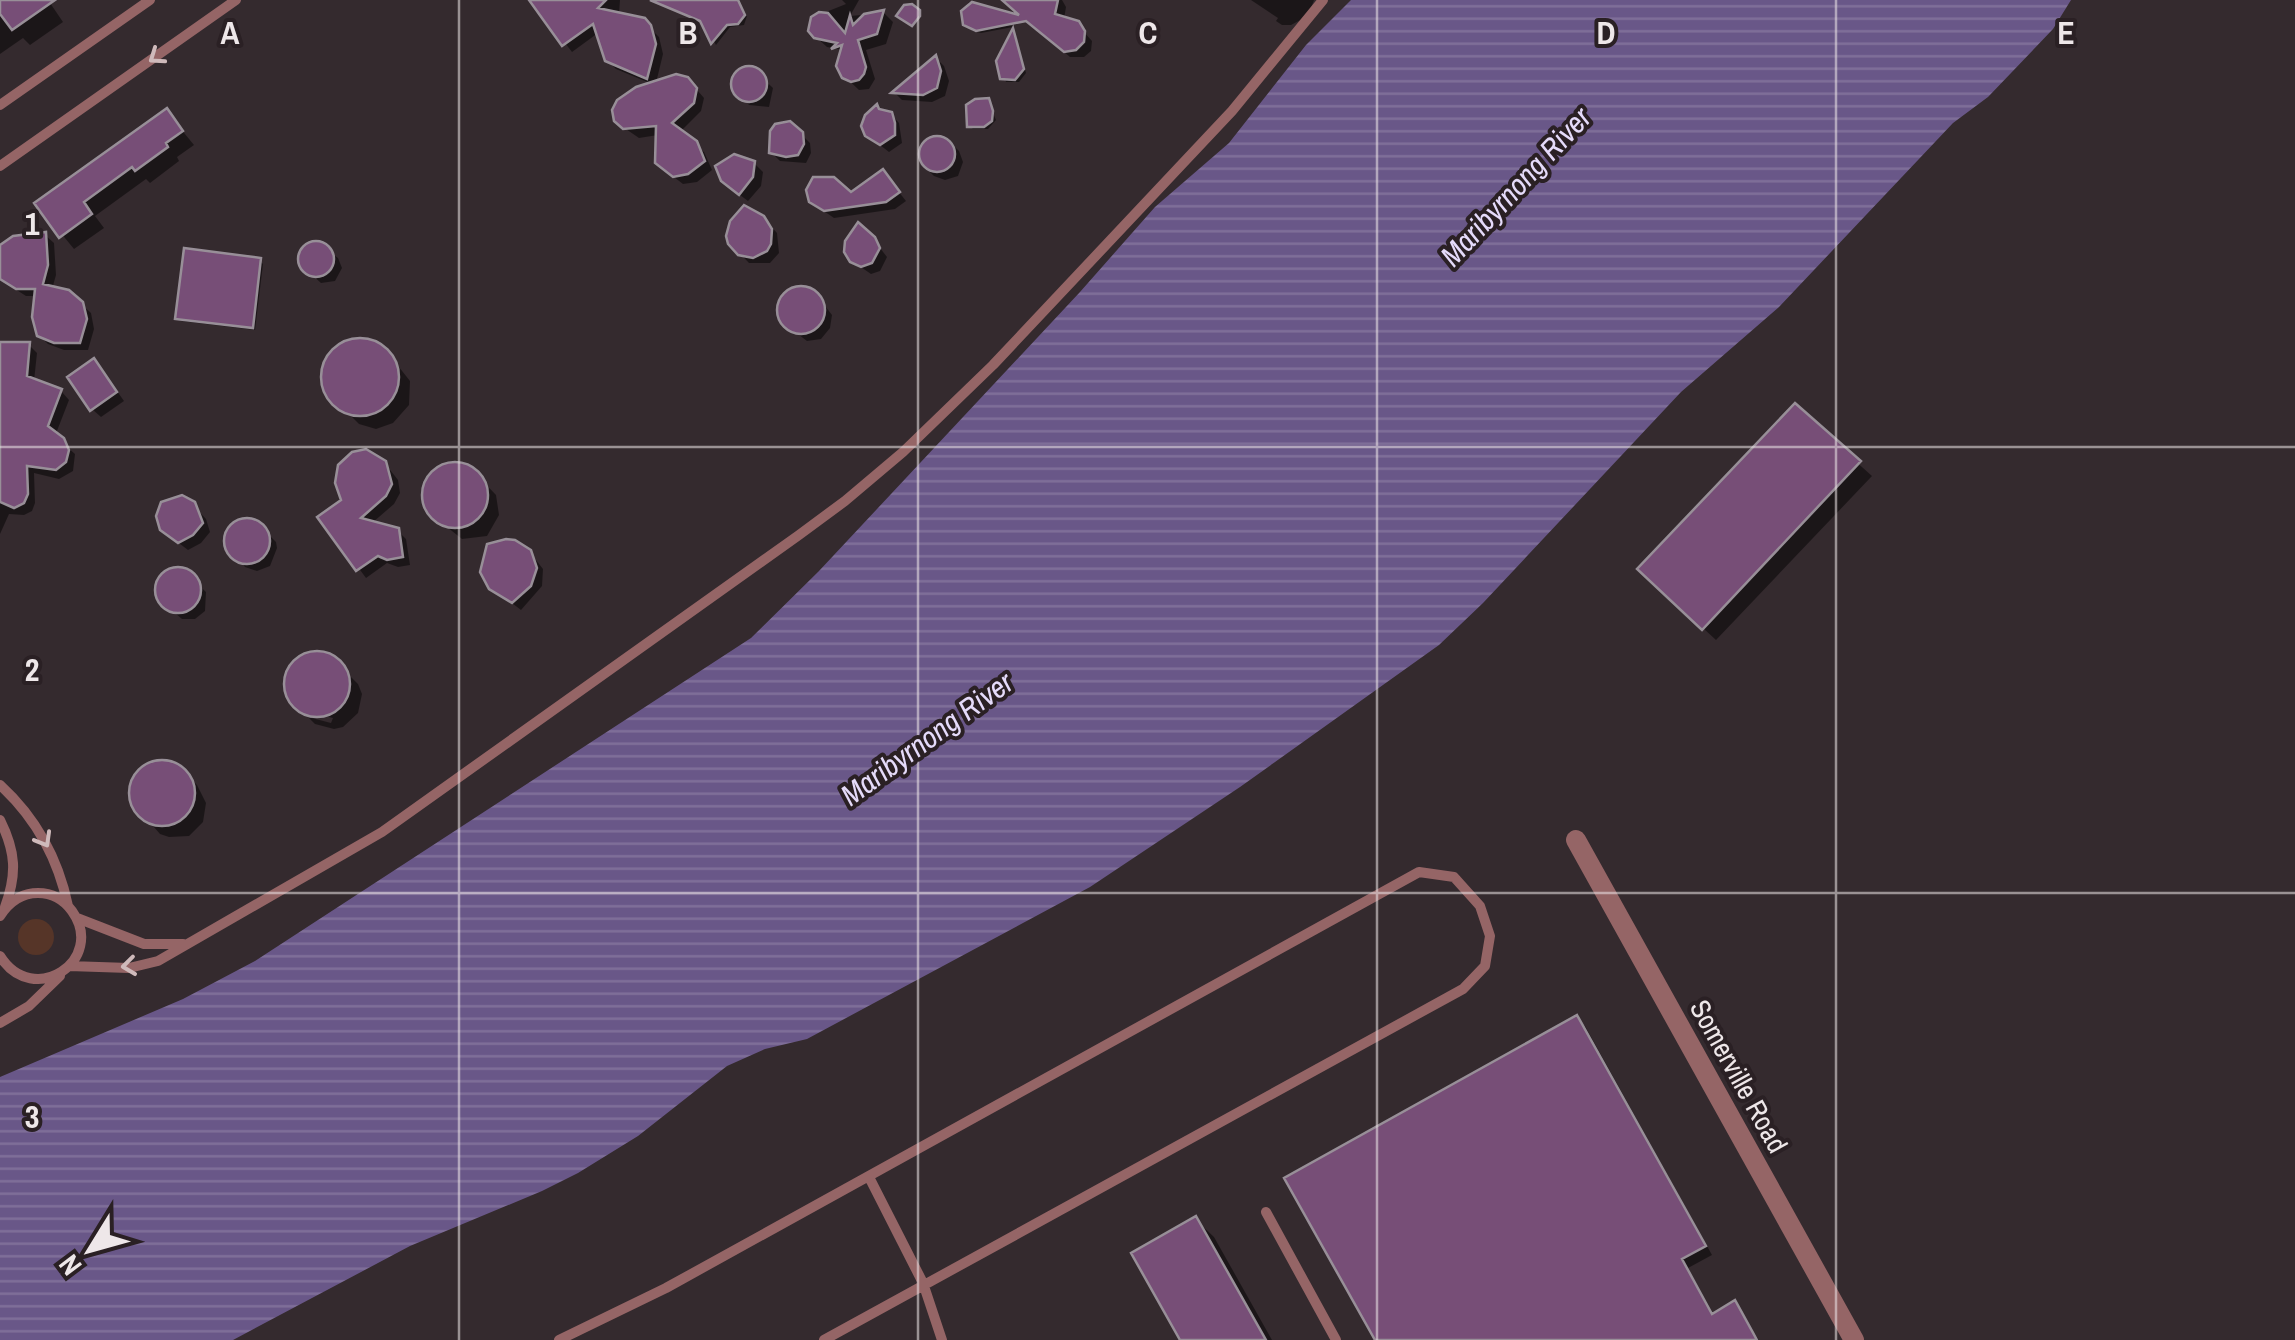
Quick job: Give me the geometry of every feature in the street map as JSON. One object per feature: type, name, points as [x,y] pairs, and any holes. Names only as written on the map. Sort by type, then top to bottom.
[{"type":"street","name":"Somerville Road","points":[[1576,840],[1854,1340]]},
{"type":"lane","points":[[0,105],[150,0]]},
{"type":"lane","points":[[0,166],[236,0]]},
{"type":"lane","points":[[0,956],[12,971],[37,980],[66,969],[129,968],[158,961],[382,832],[846,501],[993,365],[1232,110],[1323,0]]},
{"type":"lane","points":[[0,785],[16,800],[47,844],[61,871],[68,906]]},
{"type":"lane","points":[[0,820],[12,851],[16,880],[2,912]]},
{"type":"lane","points":[[559,1340],[666,1288],[1419,872],[1454,878],[1480,906],[1490,936],[1486,966],[1464,989],[824,1340]]},
{"type":"lane","points":[[0,1023],[29,1006],[66,969],[80,943],[76,918],[59,898],[36,893],[24,895],[2,912]]},
{"type":"lane","points":[[76,918],[144,944],[184,944]]},
{"type":"lane","points":[[869,1177],[923,1283],[942,1340]]},
{"type":"lane","points":[[1266,1212],[1336,1340]]},
{"type":"shaded area","points":[[36,919],[49,924],[54,937],[49,950],[36,955],[23,950],[18,937],[23,924]]},
{"type":"water","name":"Maribyrnong River","points":[[1351,0],[2071,0],[2053,29],[1988,97],[1953,123],[1779,307],[1681,392],[1439,645],[1240,787],[1090,887],[807,1039],[765,1049],[727,1066],[638,1136],[578,1173],[410,1246],[233,1340],[0,1340],[0,1077],[183,999],[255,961],[751,638],[819,571],[1155,207],[1229,143],[1306,45]]},
{"type":"building","points":[[0,0],[55,0],[12,30],[0,14]]},
{"type":"building","points":[[529,0],[606,0],[598,8],[645,18],[656,44],[647,79],[605,61],[593,24],[562,46]]},
{"type":"building","points":[[650,0],[738,0],[745,15],[738,24],[727,25],[711,44],[700,21]]},
{"type":"building","points":[[1002,0],[1058,0],[1055,14],[1079,21],[1085,31],[1084,42],[1076,50],[1064,52],[1026,21],[976,31],[963,25],[961,11],[972,2],[1019,15]]},
{"type":"building","points":[[912,4],[920,10],[920,16],[912,26],[896,16],[904,5]]},
{"type":"building","points":[[884,10],[877,34],[858,40],[866,67],[864,74],[851,82],[842,78],[836,66],[842,45],[831,49],[837,43],[814,38],[808,31],[811,17],[819,12],[828,13],[845,33],[850,15],[853,25],[864,14]]},
{"type":"building","points":[[1013,28],[1024,69],[1015,80],[1000,79],[996,61]]},
{"type":"building","points":[[936,55],[941,71],[937,88],[923,95],[891,93]]},
{"type":"building","points":[[749,66],[762,71],[767,84],[762,97],[749,102],[736,97],[731,84],[736,71]]},
{"type":"building","points":[[676,74],[688,77],[697,88],[694,103],[672,123],[697,141],[705,161],[688,174],[673,177],[655,163],[656,126],[623,129],[614,121],[612,110],[617,100],[636,87]]},
{"type":"building","points":[[989,98],[992,121],[984,127],[967,127],[966,105],[975,99]]},
{"type":"building","points":[[877,104],[879,109],[892,112],[895,123],[895,135],[880,145],[865,136],[861,126],[865,115]]},
{"type":"building","points":[[167,108],[183,131],[135,171],[132,167],[84,202],[92,214],[59,238],[34,203]]},
{"type":"building","points":[[790,121],[803,132],[804,144],[798,155],[769,153],[770,131],[775,124]]},
{"type":"building","points":[[937,136],[950,141],[955,154],[950,167],[937,172],[924,167],[919,154],[924,141]]},
{"type":"building","points":[[734,154],[755,161],[753,177],[739,195],[721,181],[715,166]]},
{"type":"building","points":[[883,169],[900,192],[886,202],[824,211],[809,202],[806,190],[813,177],[834,177],[851,192]]},
{"type":"building","points":[[744,205],[764,216],[772,229],[767,251],[753,258],[738,255],[726,236],[730,221]]},
{"type":"building","points":[[858,222],[875,237],[880,248],[872,263],[861,267],[850,262],[844,252],[845,241]]},
{"type":"building","points":[[46,232],[48,265],[43,284],[69,290],[83,302],[87,319],[80,343],[54,343],[37,336],[32,317],[35,289],[16,289],[0,279],[0,245],[13,236]]},
{"type":"building","points":[[316,241],[329,246],[334,259],[329,272],[316,277],[303,272],[298,259],[303,246]]},
{"type":"building","points":[[184,248],[261,258],[253,328],[175,319]]},
{"type":"building","points":[[801,286],[818,293],[825,310],[818,327],[801,334],[784,327],[777,310],[784,293]]},
{"type":"building","points":[[360,338],[375,341],[387,350],[396,362],[396,392],[387,404],[375,413],[360,416],[345,413],[333,404],[324,392],[321,377],[324,362],[333,350],[345,341]]},
{"type":"building","points":[[0,342],[30,342],[27,376],[62,389],[48,426],[64,438],[69,450],[66,462],[56,470],[27,466],[28,494],[24,503],[14,508],[0,502]]},
{"type":"building","points":[[94,358],[117,392],[90,411],[67,377]]},
{"type":"building","points":[[1795,403],[1861,461],[1702,630],[1637,569]]},
{"type":"building","points":[[366,449],[386,461],[392,484],[386,496],[361,518],[399,528],[403,557],[387,560],[378,556],[356,571],[317,517],[341,500],[335,483],[338,465],[352,452]]},
{"type":"building","points":[[455,462],[478,472],[488,495],[478,518],[455,528],[432,518],[422,495],[432,472]]},
{"type":"building","points":[[182,495],[195,502],[203,523],[193,535],[178,543],[160,530],[156,516],[161,502]]},
{"type":"building","points":[[247,518],[263,525],[270,541],[263,557],[247,564],[231,557],[224,541],[231,525]]},
{"type":"building","points":[[506,539],[531,550],[537,568],[531,586],[512,603],[489,589],[480,572],[487,544]]},
{"type":"building","points":[[178,567],[194,574],[201,590],[194,606],[178,613],[162,606],[155,590],[162,574]]},
{"type":"building","points":[[317,651],[340,661],[350,684],[340,707],[317,717],[294,707],[284,684],[294,661]]},
{"type":"building","points":[[162,760],[185,770],[195,793],[185,816],[162,826],[139,816],[129,793],[139,770]]},
{"type":"building","points":[[1577,1015],[1706,1246],[1682,1259],[1712,1314],[1735,1300],[1757,1340],[1375,1340],[1284,1178]]},
{"type":"building","points":[[1196,1216],[1266,1340],[1180,1340],[1131,1253]]}]
